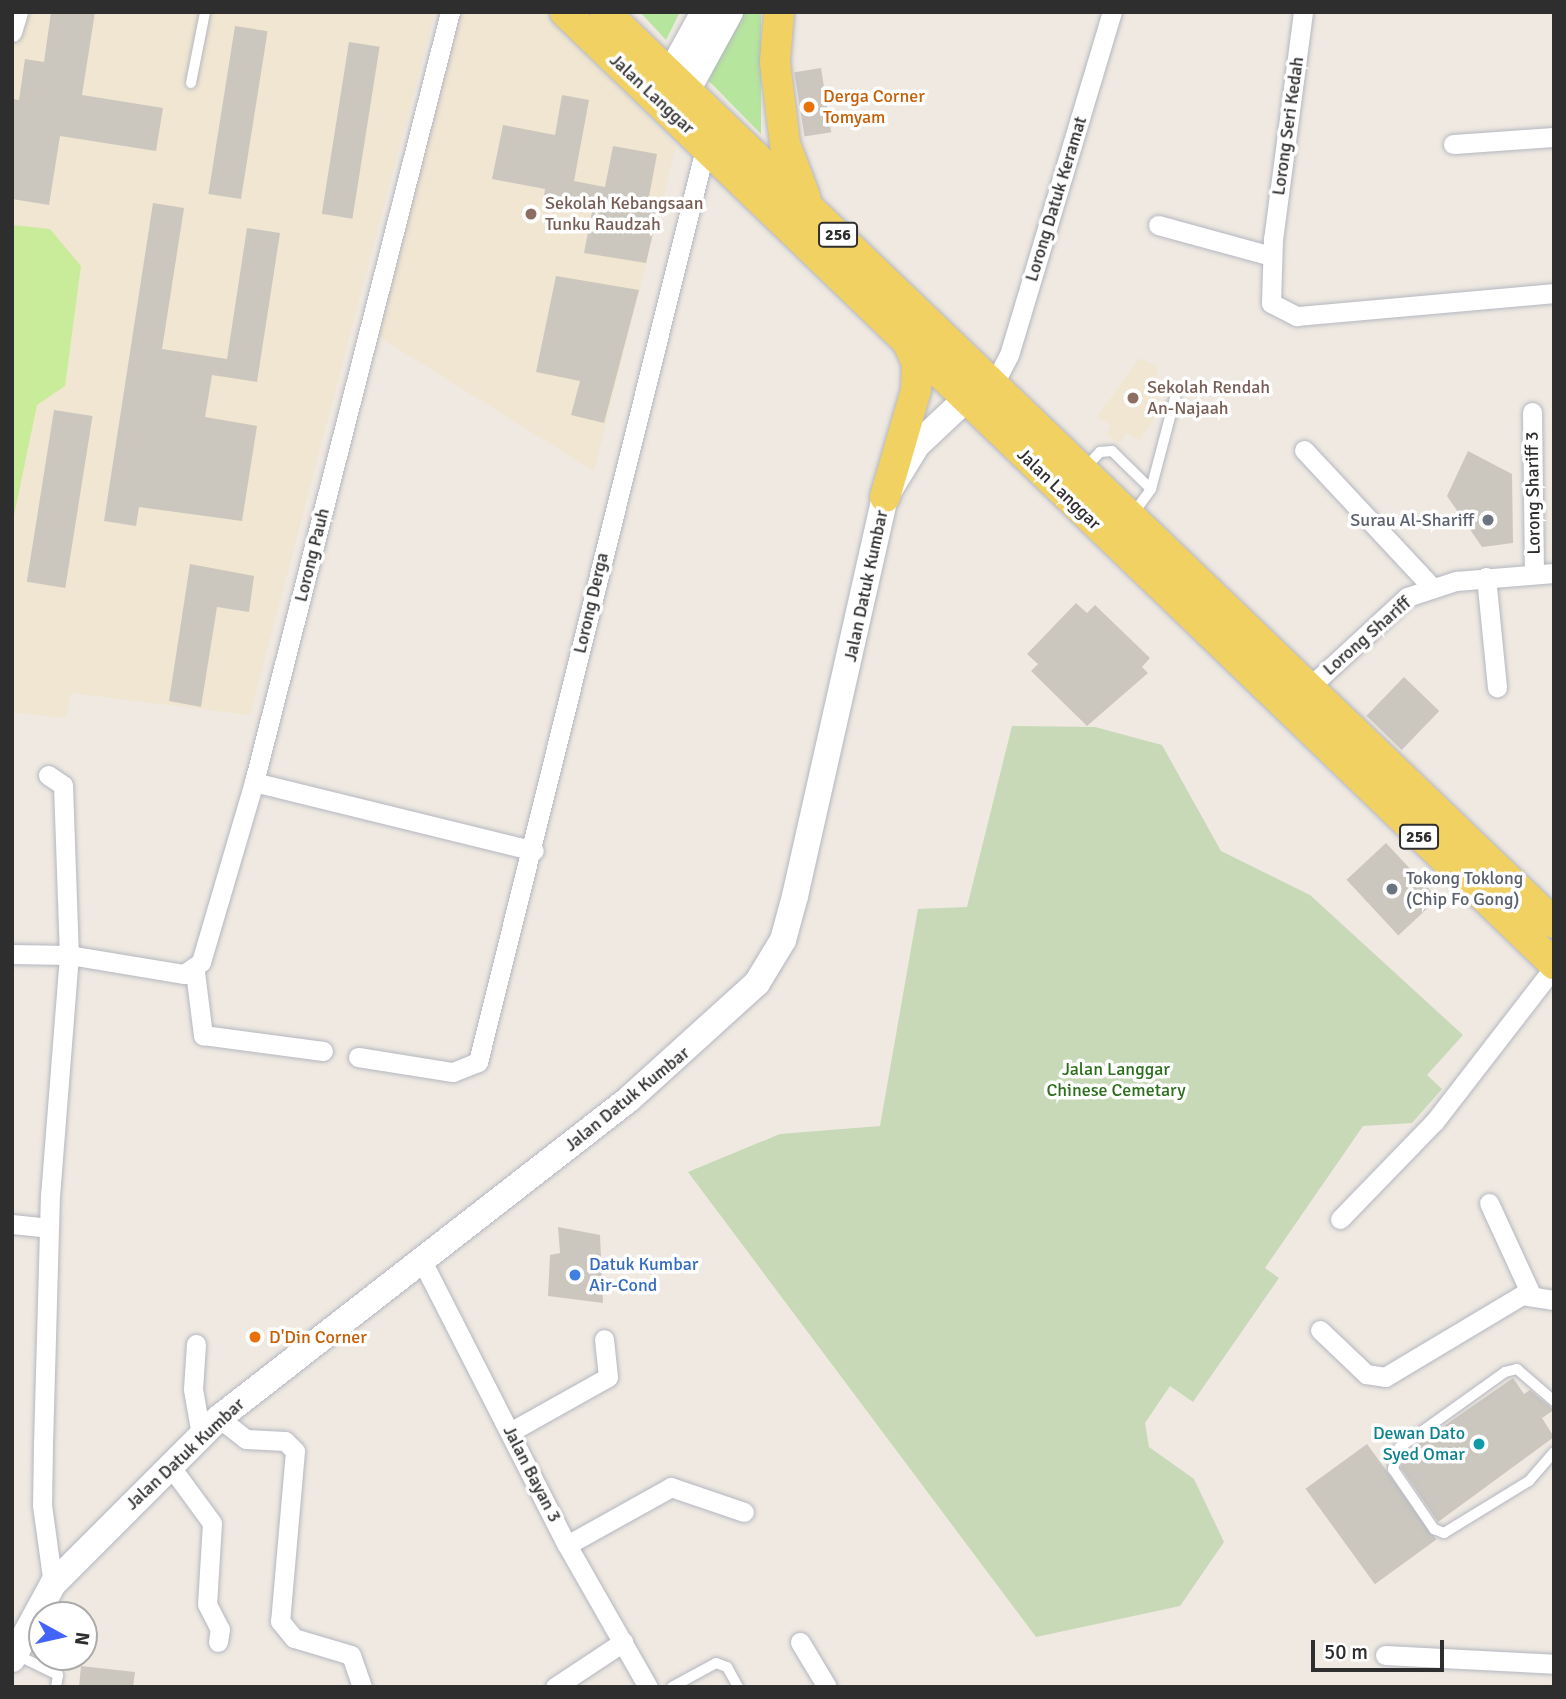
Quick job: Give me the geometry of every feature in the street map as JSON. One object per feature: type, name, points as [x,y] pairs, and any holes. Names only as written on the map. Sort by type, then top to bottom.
[{"type":"main road","name":"Jalan Langgar","points":[[565,12],[673,94],[810,208],[991,381],[1130,516],[1298,697],[1554,965]]},
{"type":"main road","name":"Jalan Langgar","points":[[605,12],[673,94],[706,145],[908,344],[1298,697],[1554,923]]},
{"type":"main road","points":[[673,94],[704,12]]},
{"type":"main road","points":[[673,94],[730,12]]},
{"type":"main road","points":[[779,12],[775,62],[785,144],[810,208]]},
{"type":"main road","points":[[885,497],[916,390],[917,363],[908,344]]},
{"type":"main road","name":"Jalan Datuk Kumbar","points":[[13,1657],[53,1584],[210,1427],[421,1259],[629,1099],[757,983],[783,940],[795,896],[885,497],[917,445],[966,399],[991,381]]},
{"type":"street","points":[[12,32],[19,12]]},
{"type":"street","name":"Lorong Pauh","points":[[195,972],[254,782],[450,12]]},
{"type":"street","name":"Lorong Datuk Keramat","points":[[991,381],[1009,355],[1112,12]]},
{"type":"street","name":"Lorong Seri Kedah","points":[[1303,12],[1272,248],[1271,303],[1297,316],[1554,293]]},
{"type":"street","points":[[1452,144],[1554,137]]},
{"type":"street","name":"Lorong Derga","points":[[358,1057],[453,1072],[478,1062],[534,851],[618,485],[706,145]]},
{"type":"street","points":[[1158,225],[1272,248]]},
{"type":"street","name":"Lorong Shariff 3","points":[[1532,412],[1544,573]]},
{"type":"street","points":[[1304,450],[1431,586]]},
{"type":"street","name":"Lorong Shariff","points":[[1298,697],[1387,613],[1431,586],[1486,577],[1544,573]]},
{"type":"street","points":[[1486,577],[1497,687]]},
{"type":"street","points":[[48,775],[63,785],[69,955],[49,1228],[43,1505],[53,1584]]},
{"type":"street","points":[[254,782],[534,851]]},
{"type":"street","points":[[12,954],[69,955],[195,972],[203,1035],[323,1051]]},
{"type":"street","points":[[1340,1219],[1435,1121],[1554,965]]},
{"type":"street","points":[[1489,1203],[1530,1292],[1554,1300]]},
{"type":"street","points":[[12,1224],[49,1228]]},
{"type":"street","name":"Jalan Bayan 3","points":[[421,1259],[567,1545],[648,1687]]},
{"type":"street","points":[[1320,1330],[1366,1374],[1385,1377],[1530,1292]]},
{"type":"street","points":[[510,1432],[608,1377],[604,1339]]},
{"type":"street","points":[[196,1344],[193,1390],[210,1427],[247,1439],[285,1441],[295,1451],[280,1621],[288,1635],[351,1655],[362,1687]]},
{"type":"street","points":[[171,1467],[212,1523],[207,1604],[220,1629],[218,1642]]},
{"type":"street","points":[[567,1545],[671,1487],[744,1513]]},
{"type":"street","points":[[555,1687],[623,1642]]},
{"type":"street","points":[[800,1642],[827,1687]]},
{"type":"street","points":[[1385,1655],[1554,1664]]},
{"type":"lane","points":[[191,83],[205,12]]},
{"type":"lane","points":[[1130,516],[1151,489],[1175,398]]},
{"type":"lane","points":[[1083,470],[1100,452],[1112,451],[1151,489]]},
{"type":"lane","points":[[1554,1401],[1517,1369],[1505,1372],[1399,1448],[1393,1469],[1434,1529],[1444,1533],[1529,1481],[1554,1452]]},
{"type":"lane","points":[[13,1657],[58,1675],[56,1687]]},
{"type":"lane","points":[[672,1687],[716,1663],[727,1667],[738,1687]]},
{"type":"shaded area","points":[[23,12],[435,12],[250,715],[71,693],[66,718],[12,712],[12,43]]},
{"type":"shaded area","name":"Sekolah Kebangsaan Tunku Raudzah","points":[[453,12],[545,12],[676,146],[594,471],[373,333]]},
{"type":"shaded area","name":"Sekolah Rendah An-Najaah","points":[[1140,358],[1158,367],[1152,391],[1164,404],[1140,440],[1126,433],[1120,443],[1106,435],[1111,425],[1097,417]]},
{"type":"green space","points":[[640,12],[680,12],[666,40]]},
{"type":"green space","points":[[739,12],[761,12],[761,134],[708,80]]},
{"type":"green space","points":[[12,225],[50,229],[81,266],[65,386],[37,405],[12,525]]},
{"type":"green space","name":"Jalan Langgar Chinese Cemetary","points":[[1012,726],[1095,727],[1162,745],[1221,851],[1310,895],[1463,1035],[1427,1075],[1442,1089],[1412,1123],[1363,1126],[1265,1268],[1279,1278],[1193,1402],[1170,1386],[1145,1423],[1149,1447],[1194,1479],[1224,1542],[1180,1606],[1036,1637],[688,1172],[780,1134],[880,1126],[918,909],[967,907]]},
{"type":"building","points":[[51,12],[95,12],[82,95],[163,108],[156,151],[60,136],[49,205],[12,199],[12,99],[19,100],[25,59],[44,62]]},
{"type":"building","points":[[235,26],[268,31],[241,199],[208,194]]},
{"type":"building","points":[[349,42],[380,47],[352,219],[322,214]]},
{"type":"building","points":[[821,68],[831,132],[805,136],[794,72]]},
{"type":"building","points":[[562,95],[589,100],[574,181],[605,187],[613,146],[657,154],[649,197],[661,199],[646,263],[584,253],[592,212],[543,203],[545,189],[492,179],[503,125],[555,135]]},
{"type":"building","points":[[153,203],[184,208],[162,349],[227,359],[247,228],[280,233],[257,382],[212,375],[205,417],[257,426],[242,521],[139,507],[136,526],[104,521]]},
{"type":"building","points":[[556,276],[639,290],[604,423],[571,415],[580,381],[536,372]]},
{"type":"building","points":[[54,410],[93,416],[65,588],[27,582]]},
{"type":"building","name":"Surau Al-Shariff","points":[[1468,451],[1512,474],[1513,543],[1482,547],[1447,496]]},
{"type":"building","points":[[190,564],[254,576],[249,612],[217,607],[201,707],[169,701]]},
{"type":"building","points":[[1076,603],[1087,613],[1095,605],[1150,658],[1142,667],[1148,673],[1087,726],[1031,671],[1038,664],[1027,654]]},
{"type":"building","points":[[1404,677],[1439,711],[1402,750],[1366,716]]},
{"type":"building","name":"Tokong Toklong (Chip Fo Gong)","points":[[1386,843],[1438,899],[1398,935],[1347,880]]},
{"type":"building","name":"Datuk Kumbar Air-Cond","points":[[558,1227],[600,1235],[603,1303],[548,1296],[550,1255],[560,1253]]},
{"type":"building","name":"Dewan Dato Syed Omar","points":[[1513,1378],[1524,1394],[1530,1390],[1554,1410],[1542,1418],[1554,1437],[1438,1522],[1401,1468],[1405,1453]]},
{"type":"building","points":[[1367,1444],[1436,1539],[1375,1584],[1306,1489]]},
{"type":"building","points":[[98,1668],[135,1672],[133,1687],[79,1687],[81,1671],[98,1671]]},
{"type":"place","name":"Derga Corner Tomyam","points":[[809,107]]},
{"type":"place","name":"Sekolah Kebangsaan Tunku Raudzah","points":[[531,214]]},
{"type":"place","name":"Sekolah Rendah An-Najaah","points":[[1133,398]]},
{"type":"place","name":"Surau Al-Shariff","points":[[1488,520]]},
{"type":"place","name":"Tokong Toklong (Chip Fo Gong)","points":[[1392,889]]},
{"type":"place","name":"Datuk Kumbar Air-Cond","points":[[575,1275]]},
{"type":"place","name":"D'Din Corner","points":[[255,1337]]},
{"type":"place","name":"Dewan Dato Syed Omar","points":[[1479,1444]]}]
